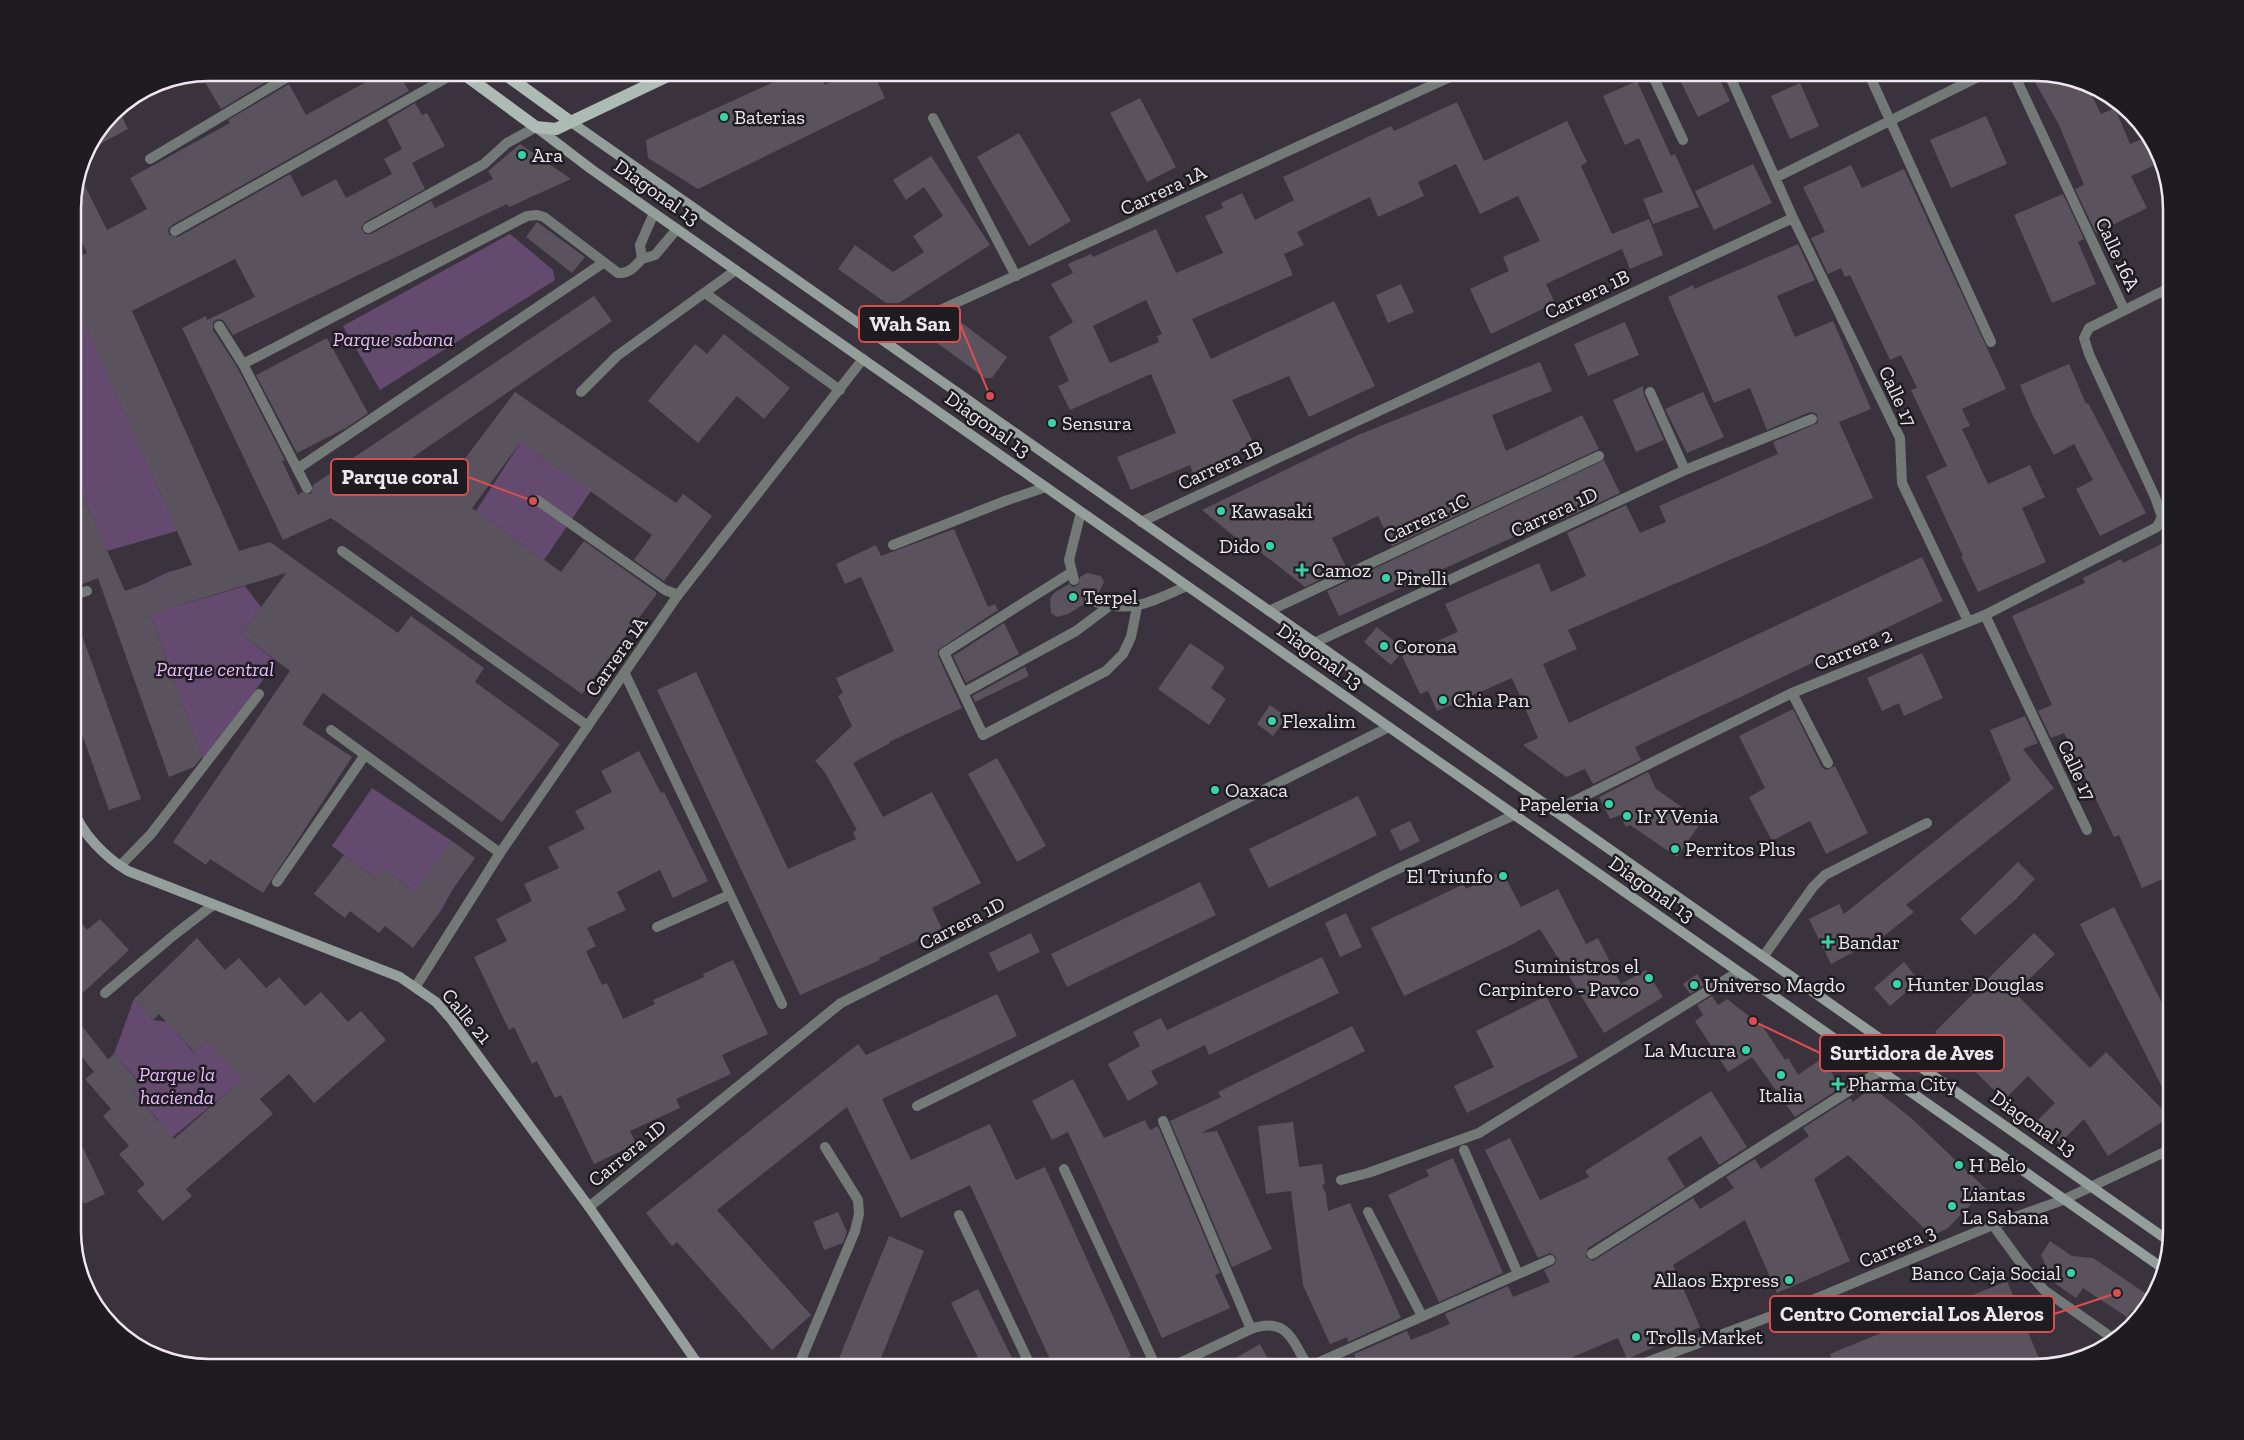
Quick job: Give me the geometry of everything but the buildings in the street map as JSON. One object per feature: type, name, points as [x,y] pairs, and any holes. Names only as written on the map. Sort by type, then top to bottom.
[{"type":"main road","name":"Diagonal 13","points":[[473,82],[654,213],[2158,1265]]},
{"type":"main road","name":"Diagonal 13","points":[[515,82],[2162,1236]]},
{"type":"main road","points":[[536,127],[556,129],[656,82]]},
{"type":"main road","name":"Calle 21","points":[[82,825],[88,835],[106,855],[120,866],[150,881],[213,906],[388,972],[416,986],[436,1002],[589,1207],[694,1359]]},
{"type":"street","name":"Carrera 1A","points":[[879,338],[1441,81]]},
{"type":"street","points":[[1655,81],[1683,140]]},
{"type":"street","points":[[1732,81],[1793,218]]},
{"type":"street","points":[[1872,81],[1991,342]]},
{"type":"street","points":[[1775,178],[1970,81]]},
{"type":"street","name":"Calle 16A","points":[[2017,81],[2124,309],[2089,328],[2084,338],[2089,354],[2155,497],[2162,517]]},
{"type":"street","points":[[150,159],[279,82]]},
{"type":"street","points":[[175,231],[441,82]]},
{"type":"street","points":[[933,118],[1016,276]]},
{"type":"street","points":[[368,228],[484,164],[506,143],[536,127]]},
{"type":"street","points":[[642,259],[640,245],[654,213]]},
{"type":"street","points":[[243,364],[527,216],[537,214],[544,217],[603,264],[618,273],[624,273],[642,259],[655,254],[677,229]]},
{"type":"street","name":"Carrera 1B","points":[[1141,522],[1793,218]]},
{"type":"street","name":"Calle 17","points":[[1793,218],[1900,438],[1902,483],[1968,621]]},
{"type":"street","points":[[298,469],[603,264]]},
{"type":"street","points":[[581,392],[617,356],[736,270]]},
{"type":"street","points":[[2124,309],[2163,290]]},
{"type":"street","points":[[705,293],[840,390]]},
{"type":"street","points":[[219,326],[243,364],[307,488]]},
{"type":"street","name":"Carrera 1A","points":[[416,986],[500,853],[626,674],[678,595],[863,359]]},
{"type":"street","points":[[1650,392],[1685,470]]},
{"type":"street","name":"Carrera 1D","points":[[1314,643],[1685,470],[1812,419]]},
{"type":"street","name":"Carrera 1C","points":[[1268,611],[1599,456]]},
{"type":"street","points":[[893,545],[1046,487]]},
{"type":"street","points":[[537,500],[665,590],[678,595]]},
{"type":"street","points":[[1081,512],[1069,560],[1073,576],[944,653],[983,735],[1106,672],[1123,654],[1131,637],[1137,607]]},
{"type":"street","name":"Carrera 2","points":[[1554,811],[1792,692],[1985,615],[2157,527],[2162,517]]},
{"type":"street","points":[[342,551],[588,726]]},
{"type":"street","points":[[1090,600],[1108,607],[1137,607],[1187,586]]},
{"type":"street","points":[[82,593],[87,591]]},
{"type":"street","points":[[963,693],[1076,632],[1108,607]]},
{"type":"street","name":"Calle 17","points":[[1985,615],[2087,830]]},
{"type":"street","points":[[626,674],[782,1004]]},
{"type":"street","points":[[1792,692],[1828,763]]},
{"type":"street","points":[[120,866],[151,834],[259,694]]},
{"type":"street","name":"Carrera 1D","points":[[589,1207],[841,1003],[1389,727]]},
{"type":"street","points":[[331,730],[500,853]]},
{"type":"street","points":[[277,882],[365,755]]},
{"type":"street","points":[[917,1106],[1386,875],[1514,815]]},
{"type":"street","points":[[1763,957],[1813,887],[1825,875],[1928,823]]},
{"type":"street","points":[[656,927],[729,895]]},
{"type":"street","points":[[105,993],[174,935],[213,906]]},
{"type":"street","points":[[1341,1180],[1368,1173],[1479,1133],[1738,972]]},
{"type":"street","points":[[1592,1254],[1880,1071]]},
{"type":"street","points":[[1163,1120],[1251,1330]]},
{"type":"street","points":[[802,1359],[855,1231],[860,1214],[858,1200],[824,1147]]},
{"type":"street","points":[[1464,1150],[1518,1274]]},
{"type":"street","name":"Carrera 3","points":[[1666,1359],[1993,1225],[2063,1200],[2163,1153]]},
{"type":"street","points":[[1064,1169],[1152,1359]]},
{"type":"street","points":[[1368,1212],[1422,1316]]},
{"type":"street","points":[[959,1215],[1027,1359]]},
{"type":"street","points":[[1993,1225],[2020,1262],[2044,1290],[2108,1335]]},
{"type":"street","points":[[1326,1359],[1550,1260]]},
{"type":"street","points":[[1793,1308],[1800,1324]]},
{"type":"street","points":[[1189,1359],[1263,1325],[1275,1325],[1290,1336],[1303,1359]]},
{"type":"green space","name":"Parque sabana","points":[[510,234],[553,270],[555,280],[380,390],[343,326]]},
{"type":"green space","points":[[82,317],[177,531],[107,551],[82,494]]},
{"type":"green space","points":[[521,442],[591,491],[544,560],[476,511]]},
{"type":"green space","name":"Parque central","points":[[166,573],[177,606],[245,586],[261,607],[241,634],[276,661],[204,763],[140,586]]},
{"type":"green space","points":[[372,788],[452,841],[430,871],[453,889],[440,912],[383,868],[375,878],[332,846]]},
{"type":"green space","name":"Parque la hacienda","points":[[134,999],[153,1020],[167,1022],[193,1052],[207,1040],[243,1079],[162,1146],[158,1120],[132,1091],[140,1083],[114,1054]]},
{"type":"place","name":"Baterias","points":[[724,117]]},
{"type":"place","name":"Ara","points":[[522,155]]},
{"type":"place","name":"Wah San","points":[[990,396]]},
{"type":"place","name":"Sensura","points":[[1052,423]]},
{"type":"place","name":"Parque coral","points":[[533,501]]},
{"type":"place","name":"Kawasaki","points":[[1221,511]]},
{"type":"place","name":"Dido","points":[[1270,546]]},
{"type":"place","name":"Camoz","points":[[1302,570]]},
{"type":"place","name":"Pirelli","points":[[1386,578]]},
{"type":"place","name":"Terpel","points":[[1073,597]]},
{"type":"place","name":"Corona","points":[[1384,646]]},
{"type":"place","name":"Chia Pan","points":[[1443,700]]},
{"type":"place","name":"Flexalim","points":[[1272,721]]},
{"type":"place","name":"Oaxaca","points":[[1215,790]]},
{"type":"place","name":"Papeleria","points":[[1609,804]]},
{"type":"place","name":"Ir Y Venia","points":[[1627,816]]},
{"type":"place","name":"Perritos Plus","points":[[1675,849]]},
{"type":"place","name":"El Triunfo","points":[[1503,876]]},
{"type":"place","name":"Bandar","points":[[1828,942]]},
{"type":"place","name":"Suministros el Carpintero - Pavco","points":[[1649,978]]},
{"type":"place","name":"Hunter Douglas","points":[[1897,984]]},
{"type":"place","name":"Universo Magdo","points":[[1694,985]]},
{"type":"place","name":"Surtidora de Aves","points":[[1753,1021]]},
{"type":"place","name":"La Mucura","points":[[1746,1050]]},
{"type":"place","name":"Italia","points":[[1781,1075]]},
{"type":"place","name":"Pharma City","points":[[1838,1084]]},
{"type":"place","name":"H Belo","points":[[1959,1165]]},
{"type":"place","name":"Liantas La Sabana","points":[[1952,1206]]},
{"type":"place","name":"Banco Caja Social","points":[[2071,1273]]},
{"type":"place","name":"Allaos Express","points":[[1789,1280]]},
{"type":"place","name":"Centro Comercial Los Aleros","points":[[2117,1293]]},
{"type":"place","name":"Trolls Market","points":[[1636,1337]]}]
